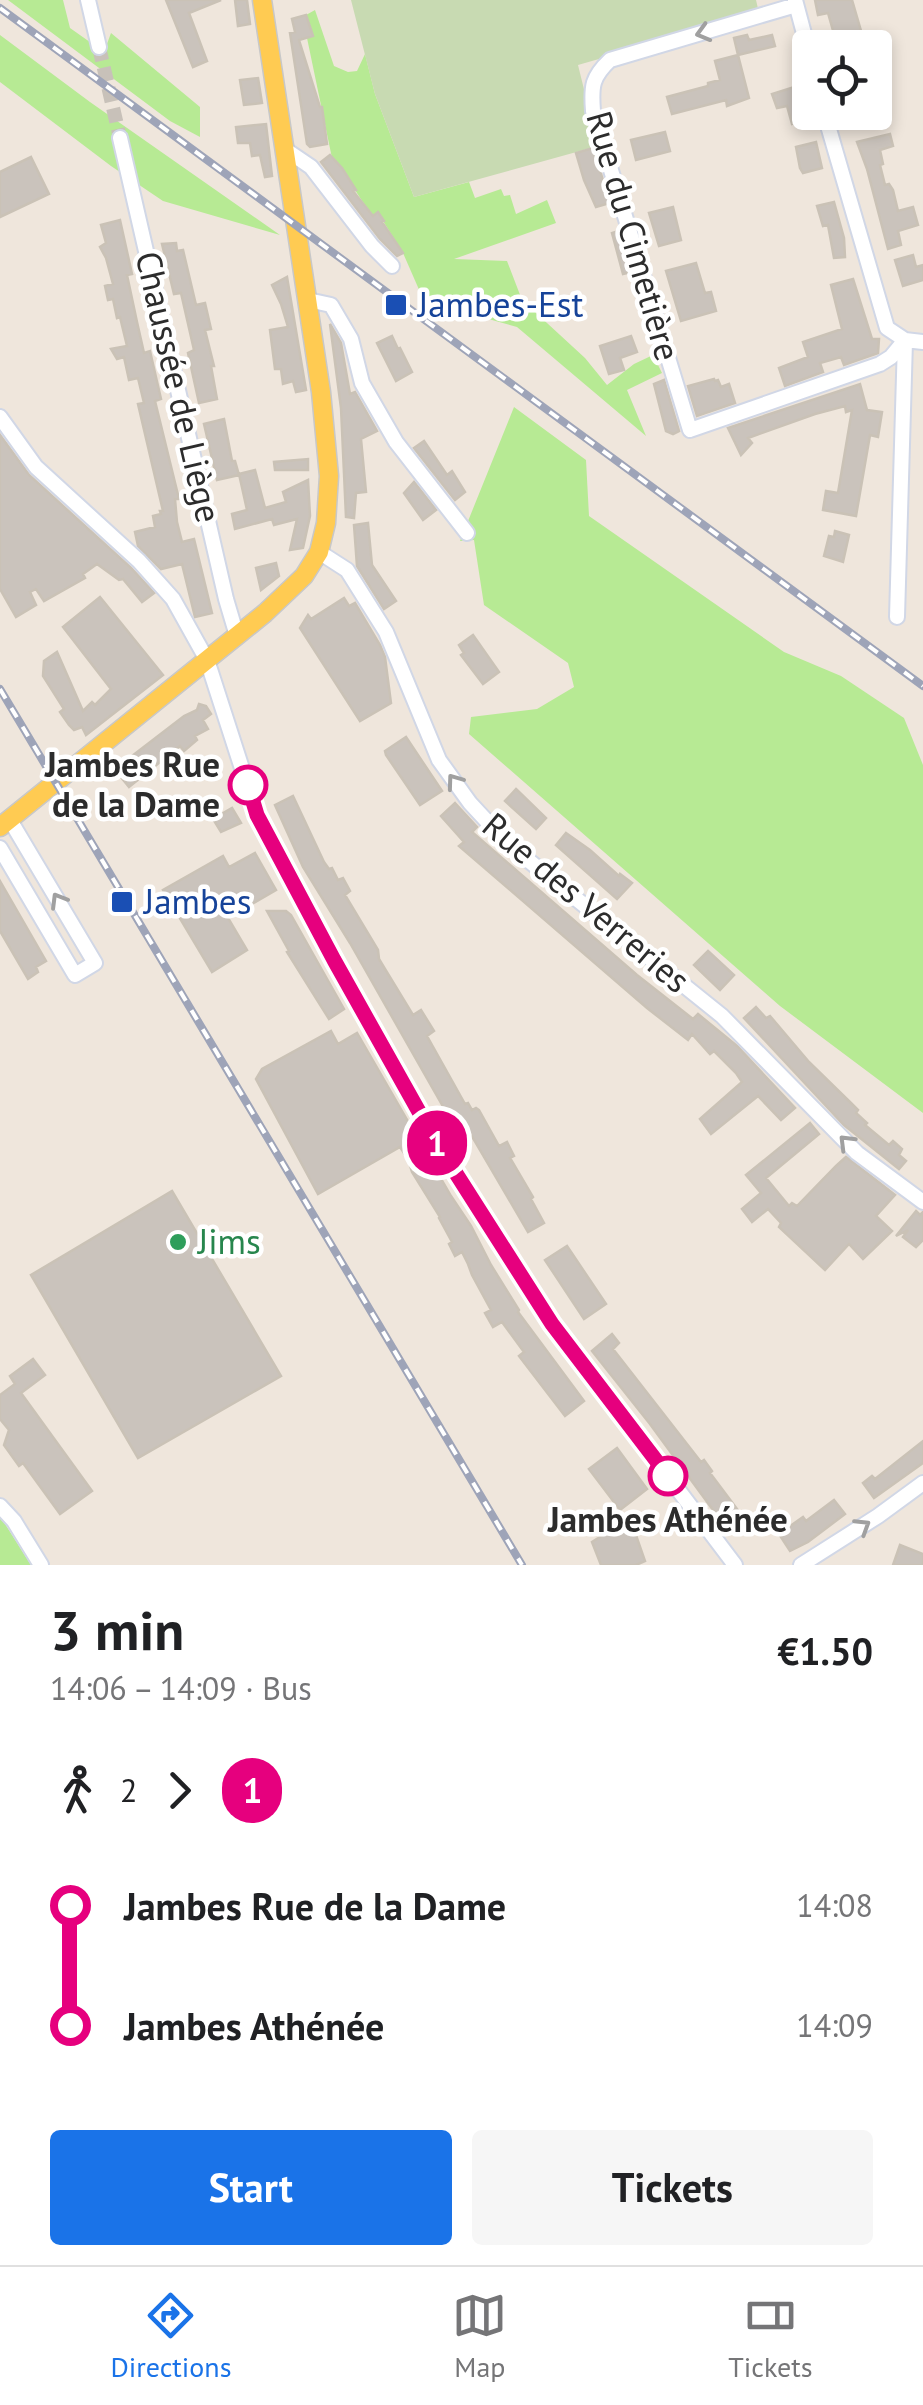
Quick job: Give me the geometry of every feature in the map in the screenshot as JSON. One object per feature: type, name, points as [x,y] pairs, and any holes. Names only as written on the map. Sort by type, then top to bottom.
[{"type":"main road","points":[[5,823],[238,636],[304,576],[319,552],[326,523],[329,476],[321,392],[262,0]]},
{"type":"street","points":[[88,0],[99,47]]},
{"type":"street","points":[[795,3],[803,30]]},
{"type":"street","name":"Rue du Cimetière","points":[[795,3],[610,60],[597,73],[591,90],[593,111],[690,430],[880,364],[905,340]]},
{"type":"street","points":[[829,130],[887,328],[905,340],[923,342]]},
{"type":"street","name":"Chaussée de Liège","points":[[120,138],[226,599],[238,636]]},
{"type":"street","points":[[286,150],[311,168],[392,266]]},
{"type":"street","points":[[308,300],[331,305],[351,339],[362,384],[396,442],[466,533]]},
{"type":"street","points":[[898,618],[905,340]]},
{"type":"street","points":[[0,417],[36,467],[157,579],[173,599],[207,660],[257,815],[436,1142],[552,1324],[735,1565]]},
{"type":"street","name":"Rue des Verreries","points":[[319,552],[347,570],[386,632],[439,760],[470,803],[508,844],[722,1016],[858,1154],[923,1202]]},
{"type":"street","points":[[0,848],[75,974],[95,963],[5,823]]},
{"type":"street","points":[[801,1565],[923,1483]]},
{"type":"street","points":[[0,1506],[41,1565]]},
{"type":"green space","points":[[8,0],[63,0],[70,28],[104,52],[111,33],[200,107],[200,137],[170,121]]},
{"type":"green space","points":[[351,0],[756,0],[759,13],[578,65],[598,146],[414,197],[375,94]]},
{"type":"green space","points":[[315,10],[334,66],[357,71],[365,54],[375,94],[414,197],[469,182],[475,198],[501,189],[504,196],[510,195],[516,214],[547,200],[556,223],[454,259],[507,261],[522,300],[585,358],[607,385],[653,355],[662,373],[627,390],[646,436],[517,327],[424,301],[403,253],[378,213],[373,216],[332,158],[307,38],[312,35],[306,15]]},
{"type":"green space","points":[[0,35],[280,235],[163,201],[111,166],[0,82]]},
{"type":"green space","points":[[514,407],[586,460],[589,516],[784,652],[841,676],[904,718],[923,765],[923,1113],[780,1006],[469,734],[471,717],[537,709],[574,687],[568,663],[484,605],[474,540],[460,541]]},
{"type":"green space","points":[[0,1516],[31,1565],[0,1565]]},
{"type":"building","points":[[166,0],[221,0],[189,13],[207,61],[193,67]]},
{"type":"building","points":[[235,0],[247,0],[250,24],[238,26]]},
{"type":"building","points":[[815,0],[852,0],[861,30],[833,30],[828,13],[818,15]]},
{"type":"building","points":[[306,15],[313,36],[299,40],[322,107],[327,144],[310,147],[290,33],[295,32],[292,19]]},
{"type":"building","points":[[747,35],[749,40],[772,35],[775,46],[738,55],[734,38]]},
{"type":"building","points":[[738,55],[749,98],[727,106],[726,100],[672,114],[667,97],[720,80],[715,61]]},
{"type":"building","points":[[258,78],[262,103],[244,105],[240,80]]},
{"type":"building","points":[[792,88],[792,124],[787,106],[777,108],[772,94]]},
{"type":"building","points":[[266,124],[272,176],[265,177],[260,155],[252,156],[250,143],[238,143],[236,127]]},
{"type":"building","points":[[665,132],[670,151],[636,160],[631,140]]},
{"type":"building","points":[[890,134],[893,146],[880,150],[885,185],[893,190],[898,211],[913,207],[918,225],[898,231],[901,245],[888,249],[857,142]]},
{"type":"building","points":[[816,142],[822,168],[803,173],[796,147]]},
{"type":"building","points":[[593,148],[610,203],[596,207],[576,153]]},
{"type":"building","points":[[330,155],[373,216],[378,212],[403,253],[397,256],[380,239],[321,162]]},
{"type":"building","points":[[31,157],[49,194],[0,217],[0,172]]},
{"type":"building","points":[[834,202],[845,257],[834,258],[828,225],[823,226],[817,206]]},
{"type":"building","points":[[673,207],[681,240],[659,246],[649,213]]},
{"type":"building","points":[[120,220],[144,353],[150,351],[161,399],[155,401],[179,499],[175,499],[177,522],[182,542],[194,539],[212,613],[195,617],[182,564],[161,569],[138,546],[135,532],[155,527],[153,516],[163,511],[138,404],[144,403],[138,378],[129,380],[124,357],[117,359],[111,349],[127,346],[113,299],[108,300],[105,286],[113,284],[100,247],[106,243],[101,225]]},
{"type":"building","points":[[618,231],[631,272],[623,274],[612,233]]},
{"type":"building","points":[[176,243],[177,251],[183,250],[196,305],[205,303],[211,329],[205,330],[217,399],[199,403],[188,353],[194,350],[181,293],[174,294],[162,244]]},
{"type":"building","points":[[913,255],[916,267],[923,265],[923,280],[903,286],[895,260]]},
{"type":"building","points":[[696,263],[705,293],[711,292],[716,311],[681,321],[666,271]]},
{"type":"building","points":[[287,277],[306,390],[296,392],[293,381],[283,384],[281,369],[275,369],[270,330],[288,327],[272,285]]},
{"type":"building","points":[[853,279],[872,339],[879,339],[878,353],[844,365],[841,357],[820,363],[823,372],[785,386],[779,368],[808,357],[803,342],[842,329],[831,285]]},
{"type":"building","points":[[330,324],[341,343],[350,394],[355,392],[377,431],[361,439],[366,492],[356,493],[354,518],[346,517],[341,408]]},
{"type":"building","points":[[392,336],[412,372],[396,381],[377,343]]},
{"type":"building","points":[[631,336],[637,352],[620,358],[624,370],[609,374],[600,346]]},
{"type":"building","points":[[714,379],[721,387],[729,384],[735,403],[697,416],[688,386]]},
{"type":"building","points":[[664,380],[679,431],[673,434],[666,431],[654,384]]},
{"type":"building","points":[[860,384],[867,410],[882,412],[878,437],[870,435],[856,516],[823,510],[826,491],[838,493],[852,410],[846,412],[845,406],[815,414],[748,438],[752,443],[741,455],[728,428]]},
{"type":"building","points":[[224,419],[232,461],[239,475],[217,480],[204,424]]},
{"type":"building","points":[[0,435],[29,475],[154,593],[142,602],[123,579],[97,564],[83,574],[85,578],[44,601],[36,589],[30,592],[36,605],[16,617],[0,589]]},
{"type":"building","points":[[424,441],[447,475],[452,471],[465,492],[455,500],[414,448]]},
{"type":"building","points":[[308,459],[308,470],[275,470],[274,462]]},
{"type":"building","points":[[255,470],[265,508],[286,502],[283,492],[308,480],[310,516],[303,548],[290,550],[297,519],[274,525],[272,519],[235,529],[232,514],[247,510],[239,474]]},
{"type":"building","points":[[414,482],[436,510],[423,520],[404,493]]},
{"type":"building","points":[[368,523],[372,565],[396,601],[384,609],[357,566],[354,525]]},
{"type":"building","points":[[835,531],[849,535],[843,562],[824,556],[829,536],[834,537]]},
{"type":"building","points":[[276,563],[279,576],[261,590],[256,568]]},
{"type":"building","points":[[100,597],[163,675],[86,735],[82,727],[74,730],[60,712],[64,709],[43,676],[44,661],[57,652],[83,711],[111,689],[63,627]]},
{"type":"building","points":[[344,598],[349,606],[355,603],[380,645],[391,703],[360,721],[300,628],[308,615],[311,619]]},
{"type":"building","points":[[473,635],[499,672],[483,684],[461,655],[464,653],[459,645]]},
{"type":"building","points":[[199,704],[211,714],[203,720],[208,729],[195,736],[197,740],[184,751],[180,746],[129,787],[116,771],[184,716],[197,710]]},
{"type":"building","points":[[406,737],[442,791],[420,805],[385,751]]},
{"type":"building","points":[[516,789],[546,818],[536,829],[505,801]]},
{"type":"building","points":[[293,796],[324,862],[338,880],[343,878],[350,891],[345,895],[378,950],[379,959],[413,1015],[421,1010],[434,1031],[427,1036],[465,1104],[479,1110],[499,1146],[507,1142],[514,1156],[510,1158],[544,1223],[528,1232],[466,1126],[457,1131],[303,867],[275,805]]},
{"type":"building","points":[[455,803],[477,827],[472,832],[637,975],[693,1019],[698,1014],[737,1046],[795,1108],[781,1120],[758,1096],[711,1134],[700,1119],[742,1082],[736,1073],[714,1051],[710,1054],[692,1034],[688,1040],[647,1008],[459,846],[464,842],[441,816]]},
{"type":"building","points":[[232,808],[241,823],[221,832],[213,819]]},
{"type":"building","points":[[566,833],[632,883],[617,899],[556,845]]},
{"type":"building","points":[[255,853],[276,890],[228,918],[247,950],[212,972],[163,890],[223,856],[229,867]]},
{"type":"building","points":[[0,881],[46,961],[28,979],[0,931]]},
{"type":"building","points":[[267,911],[286,911],[291,915],[344,1009],[329,1019],[287,952]]},
{"type":"building","points":[[708,951],[734,975],[720,990],[694,965]]},
{"type":"building","points":[[756,1007],[766,1018],[770,1016],[858,1110],[856,1113],[865,1125],[889,1145],[893,1141],[902,1149],[899,1155],[906,1161],[899,1169],[844,1125],[744,1018]]},
{"type":"building","points":[[331,1031],[338,1044],[357,1033],[518,1312],[584,1401],[565,1416],[519,1356],[524,1352],[502,1322],[493,1327],[485,1313],[491,1310],[462,1252],[455,1256],[440,1217],[400,1147],[318,1194],[256,1079],[262,1069]]},
{"type":"building","points":[[810,1123],[819,1134],[766,1178],[789,1206],[797,1206],[846,1157],[895,1195],[876,1216],[892,1231],[863,1259],[849,1244],[825,1270],[779,1227],[781,1223],[768,1209],[752,1222],[742,1209],[761,1193],[746,1175]]},
{"type":"building","points":[[172,1191],[281,1376],[138,1458],[31,1275]]},
{"type":"building","points":[[916,1211],[920,1215],[923,1212],[923,1240],[916,1247],[903,1237],[908,1230],[896,1236]]},
{"type":"building","points":[[567,1246],[606,1304],[584,1319],[545,1260]]},
{"type":"building","points":[[612,1334],[619,1343],[613,1349],[701,1462],[704,1460],[740,1513],[724,1525],[592,1351]]},
{"type":"building","points":[[33,1359],[45,1375],[21,1393],[92,1491],[60,1514],[23,1463],[19,1466],[4,1445],[9,1430],[0,1419],[0,1395],[15,1384],[10,1376]]},
{"type":"building","points":[[923,1441],[923,1463],[874,1498],[863,1483],[872,1476],[875,1479]]},
{"type":"building","points":[[617,1448],[647,1489],[620,1510],[589,1469]]},
{"type":"building","points":[[834,1500],[845,1514],[790,1551],[779,1534],[803,1517],[806,1521]]},
{"type":"building","points":[[630,1518],[645,1561],[636,1565],[601,1565],[592,1542]]},
{"type":"building","points":[[900,1545],[923,1554],[923,1565],[893,1565]]},
{"type":"tunnel","points":[[99,47],[120,138]]},
{"type":"railway","points":[[0,8],[923,686]]},
{"type":"railway","points":[[0,689],[522,1565]]},
{"type":"bus line","name":"1","points":[[248,785],[257,815],[436,1142],[552,1324],[668,1476]]},
{"type":"place","name":"Jambes-Est","points":[[396,305]]},
{"type":"place","name":"Jambes Rue de la Dame","points":[[248,785]]},
{"type":"place","name":"Jambes","points":[[122,902]]},
{"type":"place","name":"Jims","points":[[178,1242]]},
{"type":"place","name":"Jambes Athénée","points":[[668,1476]]}]
